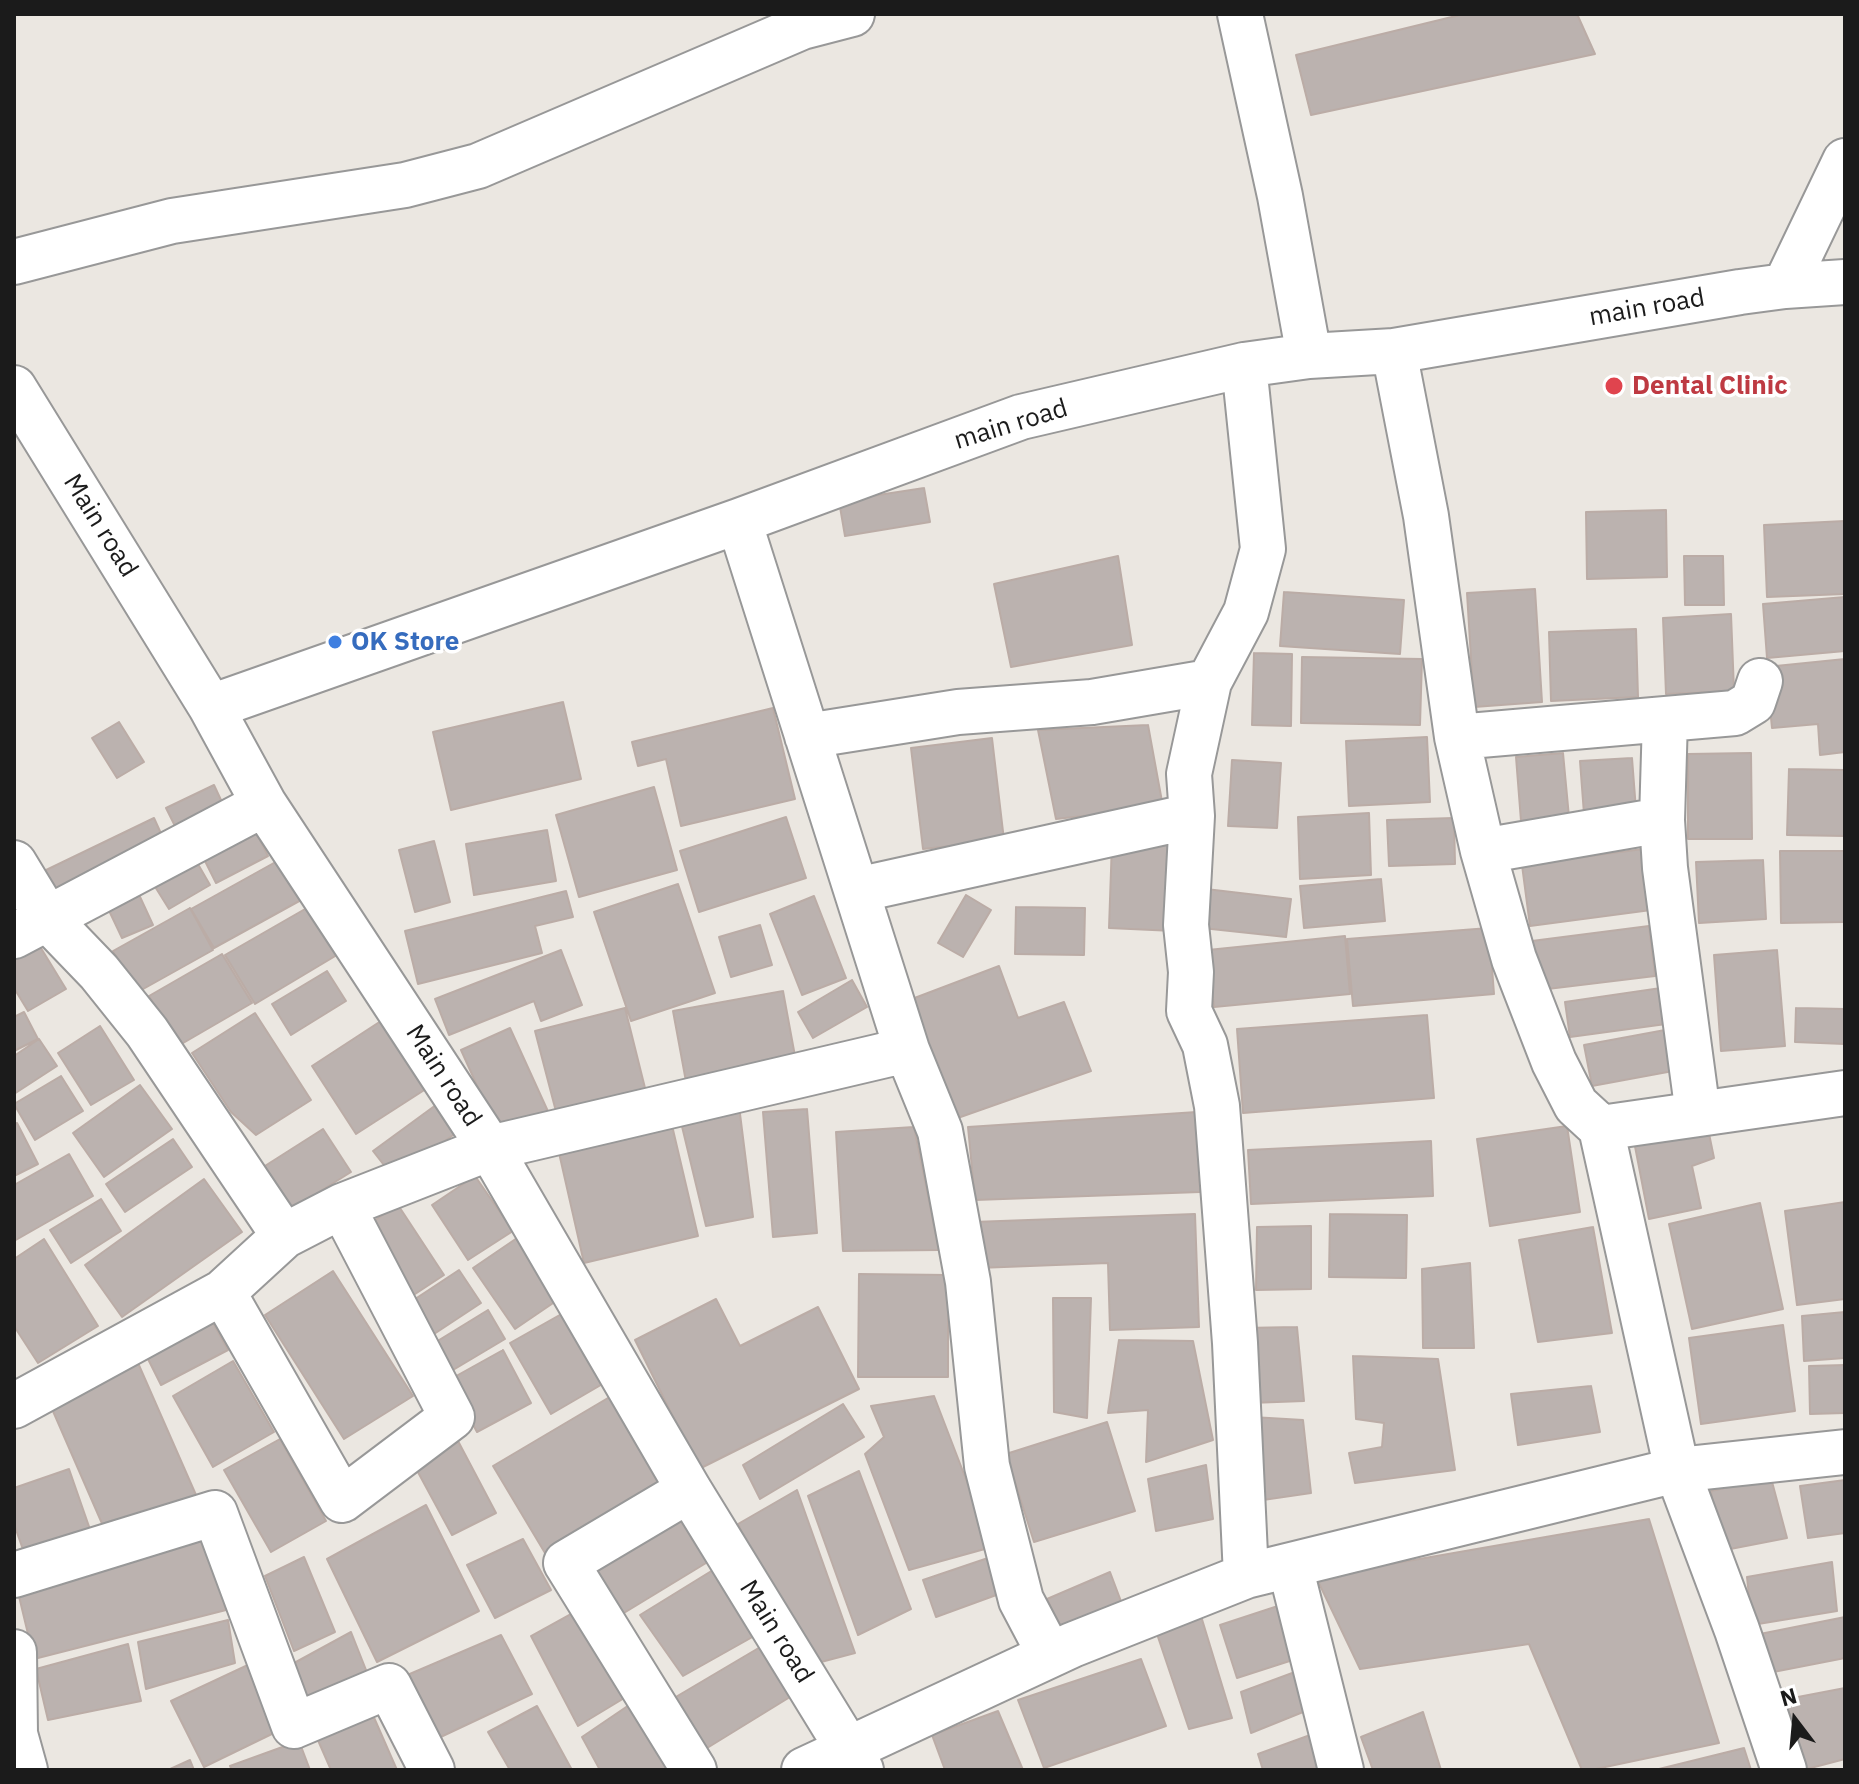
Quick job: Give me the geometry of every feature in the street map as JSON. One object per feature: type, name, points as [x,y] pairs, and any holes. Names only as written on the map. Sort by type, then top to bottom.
[{"type":"street","points":[[14,262],[172,221],[405,185],[478,166],[802,27],[852,14]]},
{"type":"street","points":[[1240,14],[1280,196],[1309,356]]},
{"type":"street","points":[[1785,286],[1845,161]]},
{"type":"street","name":"main road","points":[[211,707],[739,521],[1021,417],[1244,365],[1309,356],[1394,351],[1785,286],[1845,282]]},
{"type":"street","points":[[1394,351],[1426,516],[1457,737],[1483,851],[1514,959],[1554,1062],[1576,1105],[1601,1128],[1677,1470],[1737,1630],[1784,1770]]},
{"type":"street","points":[[1244,365],[1263,549],[1246,612],[1209,682],[1189,774],[1192,816],[1186,925],[1191,972],[1189,1011],[1205,1045],[1217,1106],[1235,1343],[1246,1576]]},
{"type":"street","name":"Main road","points":[[14,388],[211,707],[264,804],[490,1148],[689,1490],[855,1760]]},
{"type":"street","points":[[739,521],[907,1050],[940,1131],[968,1282],[987,1466],[1021,1600],[1050,1655]]},
{"type":"street","points":[[1457,737],[1735,713],[1753,702],[1760,681]]},
{"type":"street","points":[[807,736],[958,712],[1092,702],[1209,682]]},
{"type":"street","points":[[1665,719],[1662,820],[1665,868],[1698,1114]]},
{"type":"street","points":[[31,927],[264,804]]},
{"type":"street","points":[[857,890],[1192,816]]},
{"type":"street","points":[[1483,851],[1662,820]]},
{"type":"street","points":[[14,863],[31,927],[99,972],[147,1032],[284,1236]]},
{"type":"street","points":[[14,1406],[223,1292],[284,1236],[342,1206],[490,1148],[907,1050]]},
{"type":"street","points":[[1601,1128],[1845,1093]]},
{"type":"street","points":[[223,1292],[342,1500],[452,1417],[342,1206]]},
{"type":"street","points":[[804,1770],[855,1760],[1050,1655],[1246,1576],[1677,1470],[1845,1452]]},
{"type":"street","points":[[689,1490],[566,1563],[694,1770]]},
{"type":"street","points":[[14,1575],[215,1513],[294,1726],[389,1686],[432,1770]]},
{"type":"street","points":[[1290,1566],[1341,1770]]},
{"type":"street","points":[[14,1652],[15,1734],[25,1770]]},
{"type":"building","points":[[1464,14],[1577,14],[1595,54],[1311,115],[1296,55]]},
{"type":"building","points":[[924,488],[930,522],[845,536],[839,501]]},
{"type":"building","points":[[1666,510],[1667,577],[1587,579],[1586,512]]},
{"type":"building","points":[[1845,521],[1845,594],[1767,597],[1764,525]]},
{"type":"building","points":[[1118,556],[1132,645],[1011,667],[994,584]]},
{"type":"building","points":[[1684,556],[1723,556],[1724,605],[1685,605]]},
{"type":"building","points":[[1535,589],[1542,702],[1474,707],[1467,593]]},
{"type":"building","points":[[1284,592],[1404,600],[1400,654],[1280,646]]},
{"type":"building","points":[[1845,597],[1845,651],[1767,658],[1763,604]]},
{"type":"building","points":[[1731,614],[1734,691],[1666,694],[1663,618]]},
{"type":"building","points":[[1636,629],[1638,697],[1551,701],[1549,632]]},
{"type":"building","points":[[1254,653],[1292,654],[1291,726],[1252,725]]},
{"type":"building","points":[[1302,657],[1422,659],[1420,725],[1301,723]]},
{"type":"building","points":[[1845,659],[1845,752],[1820,755],[1818,724],[1772,728],[1766,667]]},
{"type":"building","points":[[563,702],[581,779],[451,810],[433,732]]},
{"type":"building","points":[[773,708],[795,799],[681,826],[666,759],[638,766],[632,742]]},
{"type":"building","points":[[119,722],[144,762],[117,778],[92,738]]},
{"type":"building","points":[[1148,725],[1163,807],[1056,819],[1038,730]]},
{"type":"building","points":[[1427,737],[1430,802],[1349,806],[1346,741]]},
{"type":"building","points":[[992,738],[1004,840],[923,849],[911,748]]},
{"type":"building","points":[[1563,753],[1569,817],[1521,821],[1516,757]]},
{"type":"building","points":[[1751,753],[1752,839],[1688,839],[1688,754]]},
{"type":"building","points":[[1632,758],[1636,810],[1584,814],[1580,761]]},
{"type":"building","points":[[1232,760],[1281,763],[1277,828],[1228,826]]},
{"type":"building","points":[[1789,769],[1845,770],[1845,836],[1787,835]]},
{"type":"building","points":[[214,785],[228,815],[181,838],[166,808]]},
{"type":"building","points":[[654,787],[677,870],[579,897],[556,815]]},
{"type":"building","points":[[1369,813],[1371,875],[1300,879],[1298,817]]},
{"type":"building","points":[[786,817],[806,878],[699,912],[680,851]]},
{"type":"building","points":[[154,818],[168,849],[56,903],[42,872]]},
{"type":"building","points":[[1454,818],[1455,864],[1389,866],[1387,820]]},
{"type":"building","points":[[251,822],[268,856],[216,883],[199,849]]},
{"type":"building","points":[[547,830],[556,881],[474,895],[466,844]]},
{"type":"building","points":[[434,841],[450,902],[415,912],[399,850]]},
{"type":"building","points":[[1112,842],[1178,845],[1174,931],[1109,928]]},
{"type":"building","points":[[1643,849],[1651,910],[1530,926],[1522,865]]},
{"type":"building","points":[[1780,851],[1845,851],[1845,922],[1781,923]]},
{"type":"building","points":[[191,852],[210,885],[169,909],[149,877]]},
{"type":"building","points":[[290,854],[312,894],[214,948],[191,909]]},
{"type":"building","points":[[1763,860],[1766,919],[1699,923],[1696,862]]},
{"type":"building","points":[[1381,879],[1385,921],[1304,928],[1300,886]]},
{"type":"building","points":[[678,884],[715,993],[631,1021],[594,912]]},
{"type":"building","points":[[135,886],[153,925],[122,938],[104,900]]},
{"type":"building","points":[[1206,889],[1291,899],[1286,937],[1202,928]]},
{"type":"building","points":[[566,891],[573,917],[535,926],[542,953],[418,984],[405,931]]},
{"type":"building","points":[[966,895],[991,910],[963,957],[938,943]]},
{"type":"building","points":[[814,896],[846,978],[802,995],[770,914]]},
{"type":"building","points":[[319,901],[347,949],[255,1004],[225,955]]},
{"type":"building","points":[[1016,907],[1085,908],[1084,955],[1015,954]]},
{"type":"building","points":[[190,908],[213,950],[136,993],[113,951]]},
{"type":"building","points":[[760,925],[772,965],[731,977],[719,937]]},
{"type":"building","points":[[1649,926],[1655,976],[1531,991],[1524,942]]},
{"type":"building","points":[[1489,928],[1494,994],[1353,1006],[1347,939]]},
{"type":"building","points":[[1345,936],[1350,994],[1214,1007],[1208,950]]},
{"type":"building","points":[[36,940],[66,989],[28,1011],[14,988],[14,953]]},
{"type":"building","points":[[561,950],[582,1005],[541,1021],[534,1001],[449,1035],[435,999]]},
{"type":"building","points":[[1777,950],[1785,1046],[1721,1051],[1714,955]]},
{"type":"building","points":[[222,954],[252,1003],[178,1046],[149,996]]},
{"type":"building","points":[[999,966],[1018,1018],[1064,1002],[1091,1071],[952,1120],[904,1002]]},
{"type":"building","points":[[327,971],[346,1001],[291,1035],[272,1004]]},
{"type":"building","points":[[852,980],[867,1007],[813,1038],[798,1012]]},
{"type":"building","points":[[1661,988],[1666,1024],[1570,1037],[1565,1002]]},
{"type":"building","points":[[783,991],[797,1067],[687,1087],[673,1011]]},
{"type":"building","points":[[625,1008],[648,1100],[559,1123],[535,1031]]},
{"type":"building","points":[[1796,1008],[1845,1009],[1845,1044],[1795,1042]]},
{"type":"building","points":[[24,1012],[38,1039],[14,1051],[14,1017]]},
{"type":"building","points":[[255,1013],[311,1100],[256,1135],[231,1112],[192,1053]]},
{"type":"building","points":[[1427,1015],[1434,1098],[1243,1113],[1237,1029]]},
{"type":"building","points":[[384,1019],[429,1087],[356,1134],[312,1066]]},
{"type":"building","points":[[100,1026],[134,1080],[91,1105],[58,1053]]},
{"type":"building","points":[[510,1028],[551,1118],[502,1141],[461,1050]]},
{"type":"building","points":[[1665,1030],[1673,1071],[1592,1086],[1584,1045]]},
{"type":"building","points":[[39,1039],[57,1066],[14,1094],[14,1056]]},
{"type":"building","points":[[61,1076],[83,1111],[35,1140],[14,1104]]},
{"type":"building","points":[[140,1085],[172,1129],[104,1177],[73,1133]]},
{"type":"building","points":[[440,1102],[460,1130],[394,1178],[373,1151]]},
{"type":"building","points":[[739,1106],[753,1217],[706,1226],[679,1114]]},
{"type":"building","points":[[807,1109],[817,1233],[773,1237],[763,1112]]},
{"type":"building","points":[[1197,1112],[1200,1192],[975,1200],[968,1127]]},
{"type":"building","points":[[670,1117],[698,1236],[584,1263],[557,1144]]},
{"type":"building","points":[[1706,1119],[1714,1158],[1692,1166],[1701,1208],[1649,1219],[1633,1136]]},
{"type":"building","points":[[17,1123],[38,1164],[14,1176],[14,1125]]},
{"type":"building","points":[[1567,1126],[1580,1212],[1490,1226],[1477,1139]]},
{"type":"building","points":[[914,1127],[939,1250],[843,1251],[836,1132]]},
{"type":"building","points":[[323,1129],[351,1172],[284,1214],[257,1171]]},
{"type":"building","points":[[173,1139],[192,1167],[125,1212],[106,1184]]},
{"type":"building","points":[[1431,1141],[1433,1196],[1251,1204],[1248,1150]]},
{"type":"building","points":[[69,1154],[93,1196],[14,1241],[14,1185]]},
{"type":"building","points":[[475,1176],[513,1231],[468,1260],[432,1205]]},
{"type":"building","points":[[204,1179],[242,1232],[122,1317],[85,1265]]},
{"type":"building","points":[[101,1199],[121,1231],[71,1263],[50,1230]]},
{"type":"building","points":[[1845,1202],[1845,1299],[1797,1305],[1785,1211]]},
{"type":"building","points":[[1760,1203],[1783,1309],[1692,1329],[1669,1224]]},
{"type":"building","points":[[398,1205],[444,1275],[409,1298],[363,1228]]},
{"type":"building","points":[[1195,1214],[1199,1327],[1110,1330],[1108,1263],[978,1268],[973,1222]]},
{"type":"building","points":[[1330,1214],[1407,1215],[1406,1278],[1329,1277]]},
{"type":"building","points":[[1311,1226],[1311,1289],[1256,1290],[1257,1227]]},
{"type":"building","points":[[1593,1227],[1612,1333],[1538,1342],[1519,1240]]},
{"type":"building","points":[[520,1236],[562,1297],[515,1329],[473,1268]]},
{"type":"building","points":[[44,1239],[98,1326],[38,1363],[14,1326],[14,1259]]},
{"type":"building","points":[[1470,1263],[1474,1348],[1423,1348],[1422,1269]]},
{"type":"building","points":[[459,1270],[481,1303],[425,1340],[403,1307]]},
{"type":"building","points":[[333,1271],[413,1396],[344,1439],[265,1315]]},
{"type":"building","points":[[859,1274],[948,1275],[948,1377],[858,1377]]},
{"type":"building","points":[[1053,1298],[1091,1298],[1087,1418],[1054,1412]]},
{"type":"building","points":[[716,1299],[740,1346],[818,1307],[859,1389],[699,1469],[635,1340]]},
{"type":"building","points":[[488,1310],[505,1339],[448,1373],[431,1345]]},
{"type":"building","points":[[565,1312],[606,1382],[551,1414],[510,1343]]},
{"type":"building","points":[[1845,1312],[1845,1358],[1804,1361],[1802,1316]]},
{"type":"building","points":[[212,1321],[228,1350],[161,1385],[146,1355]]},
{"type":"building","points":[[1783,1325],[1795,1411],[1701,1424],[1689,1338]]},
{"type":"building","points":[[1297,1327],[1304,1401],[1250,1403],[1243,1328]]},
{"type":"building","points":[[1119,1340],[1193,1341],[1213,1440],[1146,1462],[1148,1410],[1108,1413]]},
{"type":"building","points":[[503,1350],[531,1403],[477,1432],[449,1380]]},
{"type":"building","points":[[1353,1356],[1438,1359],[1455,1470],[1355,1483],[1349,1453],[1382,1447],[1384,1423],[1356,1419]]},
{"type":"building","points":[[233,1361],[274,1432],[213,1467],[173,1396]]},
{"type":"building","points":[[138,1363],[196,1495],[107,1535],[49,1402]]},
{"type":"building","points":[[1845,1365],[1845,1413],[1810,1414],[1809,1366]]},
{"type":"building","points":[[1591,1386],[1600,1432],[1518,1445],[1511,1394]]},
{"type":"building","points":[[613,1395],[668,1486],[548,1558],[493,1466]]},
{"type":"building","points":[[934,1396],[992,1547],[909,1570],[865,1454],[884,1437],[871,1406]]},
{"type":"building","points":[[843,1404],[864,1437],[760,1499],[743,1465]]},
{"type":"building","points":[[1252,1417],[1303,1420],[1311,1493],[1263,1500]]},
{"type":"building","points":[[1107,1422],[1135,1511],[1034,1542],[1006,1454]]},
{"type":"building","points":[[280,1439],[326,1521],[271,1552],[224,1470]]},
{"type":"building","points":[[458,1441],[496,1513],[452,1535],[413,1463]]},
{"type":"building","points":[[1206,1465],[1213,1519],[1156,1531],[1148,1479]]},
{"type":"building","points":[[69,1469],[93,1538],[27,1561],[14,1524],[14,1488]]},
{"type":"building","points":[[859,1471],[911,1609],[858,1635],[808,1496]]},
{"type":"building","points":[[1771,1478],[1787,1538],[1720,1551],[1711,1491]]},
{"type":"building","points":[[1845,1480],[1845,1533],[1808,1538],[1800,1486]]},
{"type":"building","points":[[797,1490],[855,1653],[806,1666],[738,1524]]},
{"type":"building","points":[[426,1505],[479,1611],[377,1662],[327,1559]]},
{"type":"building","points":[[682,1510],[711,1560],[614,1619],[586,1567]]},
{"type":"building","points":[[1649,1519],[1719,1743],[1591,1770],[1582,1770],[1529,1644],[1360,1669],[1316,1577]]},
{"type":"building","points":[[207,1539],[226,1610],[34,1659],[17,1588]]},
{"type":"building","points":[[523,1539],[551,1590],[495,1618],[467,1565]]},
{"type":"building","points":[[304,1557],[335,1632],[294,1651],[265,1576]]},
{"type":"building","points":[[988,1558],[999,1594],[936,1617],[923,1580]]},
{"type":"building","points":[[1832,1562],[1837,1611],[1752,1625],[1747,1577]]},
{"type":"building","points":[[713,1570],[756,1635],[683,1676],[640,1615]]},
{"type":"building","points":[[1110,1572],[1122,1604],[1061,1628],[1047,1599]]},
{"type":"building","points":[[1284,1604],[1302,1657],[1237,1678],[1220,1625]]},
{"type":"building","points":[[578,1610],[626,1697],[578,1726],[531,1636]]},
{"type":"building","points":[[1201,1616],[1232,1718],[1189,1729],[1156,1631]]},
{"type":"building","points":[[1845,1617],[1845,1658],[1763,1674],[1755,1635]]},
{"type":"building","points":[[228,1620],[235,1663],[146,1689],[138,1642]]},
{"type":"building","points":[[351,1632],[368,1675],[300,1707],[285,1668]]},
{"type":"building","points":[[501,1635],[532,1694],[430,1742],[398,1679]]},
{"type":"building","points":[[128,1644],[141,1701],[48,1720],[36,1669]]},
{"type":"building","points":[[762,1646],[790,1697],[699,1753],[669,1701]]},
{"type":"building","points":[[1141,1659],[1166,1726],[1044,1768],[1018,1700]]},
{"type":"building","points":[[250,1664],[278,1731],[204,1767],[171,1701]]},
{"type":"building","points":[[1303,1669],[1313,1708],[1251,1733],[1241,1692]]},
{"type":"building","points":[[1845,1688],[1845,1759],[1803,1770],[1777,1701]]},
{"type":"building","points":[[635,1701],[672,1770],[600,1770],[582,1737]]},
{"type":"building","points":[[537,1706],[572,1770],[510,1770],[488,1732]]},
{"type":"building","points":[[998,1711],[1023,1770],[945,1770],[932,1735]]},
{"type":"building","points":[[1423,1712],[1441,1770],[1373,1770],[1361,1737]]},
{"type":"building","points":[[372,1713],[397,1770],[331,1770],[317,1738]]},
{"type":"building","points":[[1313,1734],[1321,1770],[1263,1770],[1258,1754]]},
{"type":"building","points":[[299,1741],[310,1770],[232,1770],[230,1766]]},
{"type":"building","points":[[1744,1748],[1751,1770],[1655,1770]]},
{"type":"building","points":[[190,1760],[194,1770],[168,1770]]},
{"type":"place","name":"Dental Clinic","points":[[1614,386]]},
{"type":"place","name":"OK Store","points":[[335,642]]}]
